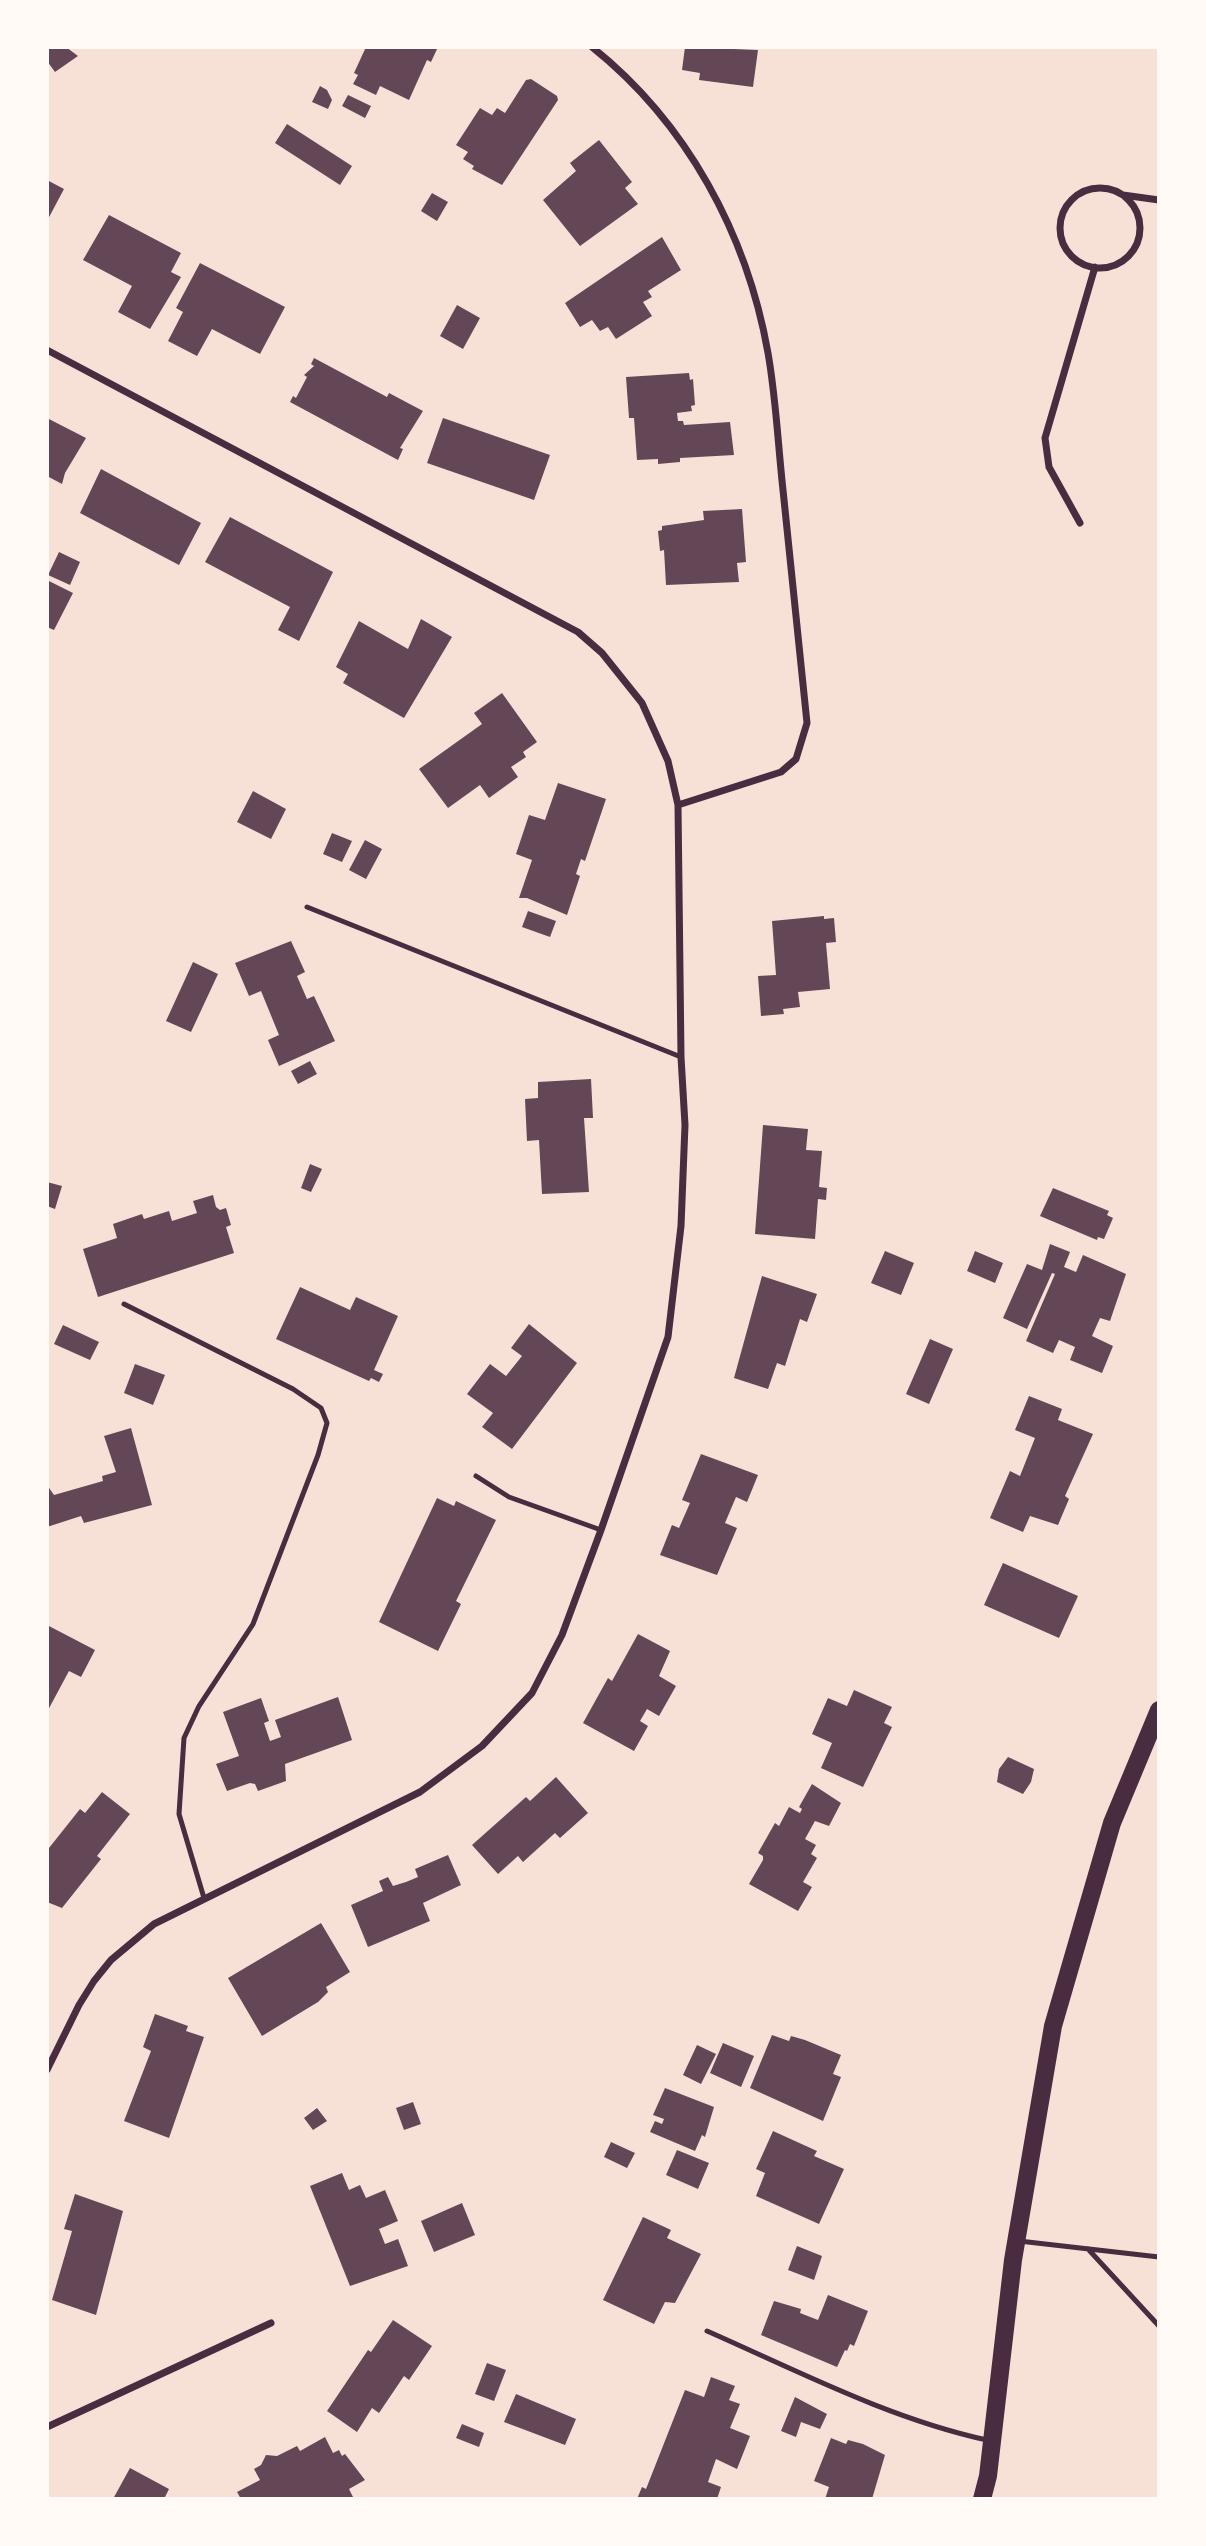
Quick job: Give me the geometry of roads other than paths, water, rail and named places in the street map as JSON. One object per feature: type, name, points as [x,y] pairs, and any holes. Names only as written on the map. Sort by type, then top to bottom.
[{"type":"main road","points":[[982,2499],[992,2441],[1016,2241],[1053,2026],[1112,1824],[1159,1710]]},
{"type":"street","points":[[592,47],[633,84],[663,118],[713,191],[748,271],[769,356],[807,723],[796,759],[781,772],[678,805]]},
{"type":"street","points":[[1123,195],[1138,216],[1137,242],[1120,262],[1095,267],[1083,264],[1064,246],[1060,220],[1065,207],[1085,190],[1111,189],[1123,195],[1159,200]]},
{"type":"street","points":[[1080,523],[1049,467],[1045,438],[1095,267]]},
{"type":"street","points":[[47,350],[578,632],[616,668],[642,703],[668,761],[678,805],[681,1057],[685,1125],[681,1226],[668,1338],[562,1635],[532,1693],[482,1746],[420,1792],[154,1924],[111,1960],[79,2005],[47,2070]]},
{"type":"street","points":[[47,2427],[271,2323]]},
{"type":"lane","points":[[307,907],[681,1057]]},
{"type":"lane","points":[[124,1304],[293,1389],[321,1408],[327,1423],[318,1455],[253,1624],[206,1695],[184,1738],[179,1814],[204,1898]]},
{"type":"lane","points":[[476,1476],[509,1497],[601,1530]]},
{"type":"lane","points":[[1016,2241],[1159,2257]]},
{"type":"lane","points":[[1088,2249],[1159,2326]]},
{"type":"lane","points":[[707,2331],[856,2396],[950,2432],[992,2441]]}]
